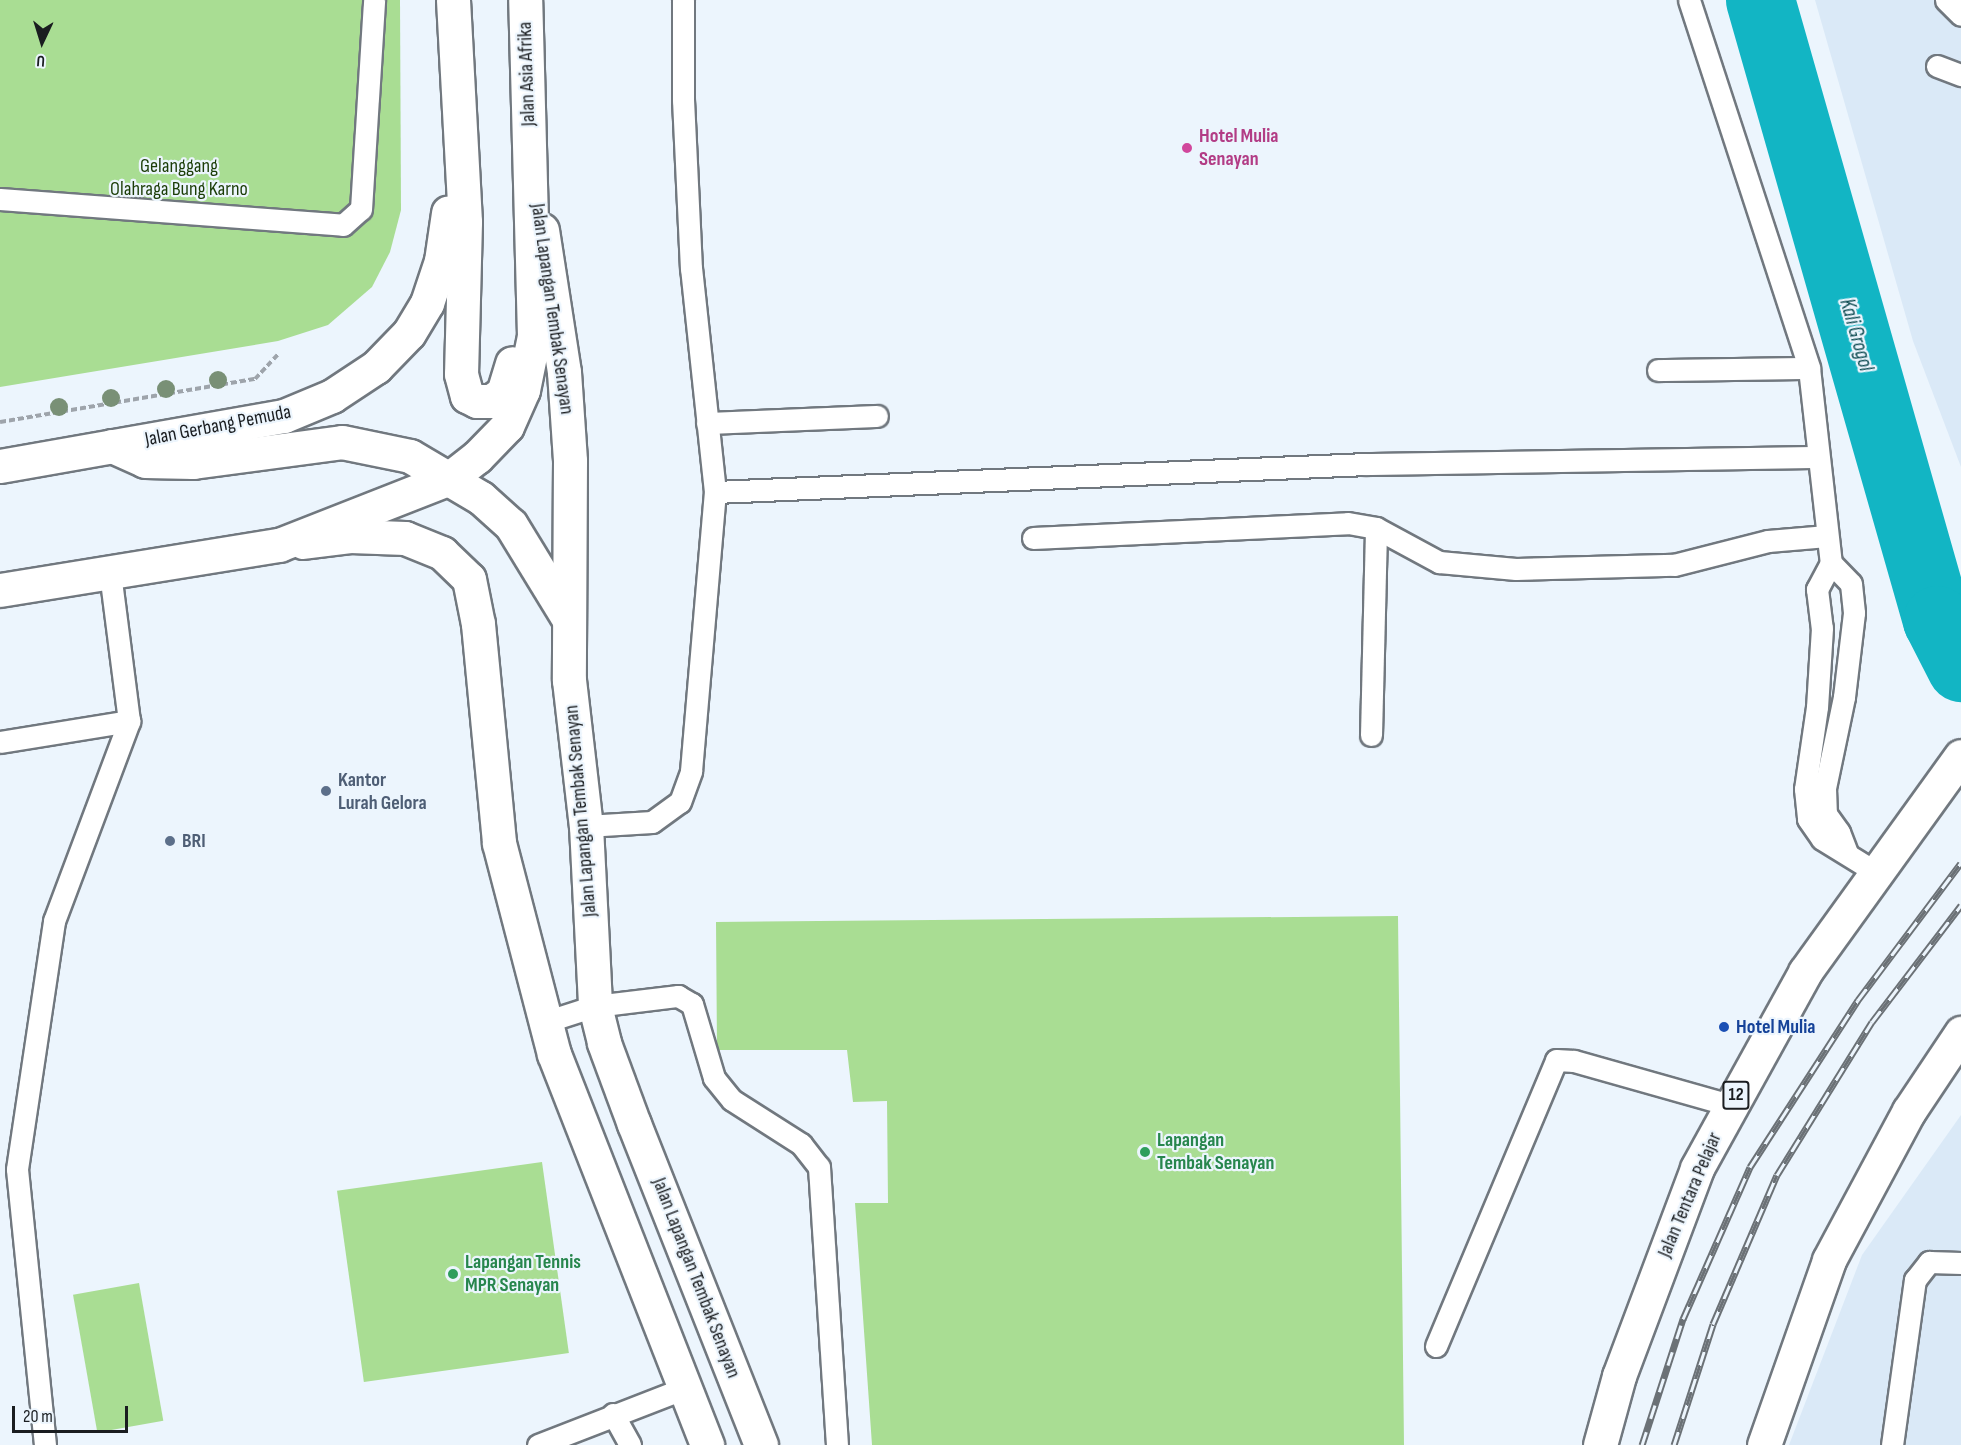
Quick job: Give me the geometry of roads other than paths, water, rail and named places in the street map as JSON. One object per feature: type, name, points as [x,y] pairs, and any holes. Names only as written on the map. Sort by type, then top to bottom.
[{"type":"main road","points":[[453,0],[458,127],[465,222],[461,374],[468,396],[477,401],[491,401],[503,393],[512,370],[530,149]]},
{"type":"main road","name":"Jalan Asia Afrika","points":[[525,0],[530,149]]},
{"type":"main road","name":"Jalan Gerbang Pemuda","points":[[0,466],[284,416],[332,396],[376,366],[409,333],[427,303],[441,261],[458,127]]},
{"type":"main road","points":[[279,545],[450,478],[477,457],[507,426],[524,390],[534,336],[530,149]]},
{"type":"main road","name":"Jalan Lapangan Tembak Senayan","points":[[530,149],[564,372],[570,461],[569,680],[586,826],[595,1006],[604,1043],[634,1124],[761,1445]]},
{"type":"main road","name":"Jalan Gerbang Pemuda","points":[[112,446],[145,461],[193,462],[342,442],[410,456],[450,478],[512,525],[569,620]]},
{"type":"main road","points":[[0,590],[279,545],[350,536],[405,538],[442,553],[469,579],[478,624],[499,843],[548,1021],[554,1054],[707,1445]]},
{"type":"main road","name":"Jalan Tentara Pelajar","points":[[1600,1445],[1619,1376],[1697,1168],[1805,972],[1951,768]]},
{"type":"main road","points":[[1764,1445],[1829,1260],[1909,1111],[1961,1034]]},
{"type":"lane","points":[[0,199],[343,225],[361,209],[374,0]]},
{"type":"lane","points":[[586,826],[652,822],[680,802],[692,771],[715,492],[692,269],[683,100],[683,0]]},
{"type":"lane","points":[[1689,0],[1809,369],[1831,563],[1851,585],[1854,613],[1844,697],[1825,788],[1826,814],[1839,832],[1847,853]]},
{"type":"lane","points":[[1946,0],[1961,15]]},
{"type":"lane","points":[[1937,66],[1961,75]]},
{"type":"lane","points":[[1658,370],[1809,369]]},
{"type":"lane","points":[[707,423],[877,416]]},
{"type":"lane","points":[[715,492],[1366,464],[1818,457]]},
{"type":"lane","points":[[1033,537],[1348,523],[1376,528],[1439,562],[1516,569],[1674,565],[1768,541],[1827,536]]},
{"type":"lane","points":[[1371,735],[1376,528]]},
{"type":"lane","points":[[1831,563],[1818,589],[1822,628],[1818,707],[1805,789],[1808,819],[1822,840],[1877,873]]},
{"type":"lane","points":[[45,1445],[17,1169],[54,921],[129,721],[110,572]]},
{"type":"lane","points":[[0,742],[129,721]]},
{"type":"lane","points":[[548,1021],[595,1006],[678,996],[692,1004],[714,1078],[732,1100],[801,1144],[819,1167],[837,1445]]},
{"type":"lane","points":[[1436,1346],[1556,1060],[1574,1061],[1730,1105]]},
{"type":"lane","points":[[1892,1445],[1918,1272],[1929,1262],[1961,1263]]},
{"type":"lane","points":[[538,1445],[685,1388]]},
{"type":"lane","points":[[613,1414],[630,1445]]},
{"type":"waterway","name":"Kali Grogol","points":[[1760,0],[1937,620],[1961,667]]},
{"type":"railway","points":[[1642,1445],[1683,1319],[1750,1167],[1858,1000],[1961,863]]},
{"type":"railway","points":[[1674,1445],[1713,1324],[1777,1175],[1872,1022],[1961,905]]},
{"type":"place","name":"Hotel Mulia Senayan","points":[[1187,148]]},
{"type":"place","name":"Kantor Lurah Gelora","points":[[326,791]]},
{"type":"place","name":"BRI","points":[[170,841]]},
{"type":"place","name":"Hotel Mulia","points":[[1724,1027]]},
{"type":"place","name":"Lapangan Tembak Senayan","points":[[1145,1152]]},
{"type":"place","name":"Lapangan Tennis MPR Senayan","points":[[453,1274]]},
{"type":"park label","name":"Gelanggang Olahraga Bung Karno","points":[[179,178]]}]
